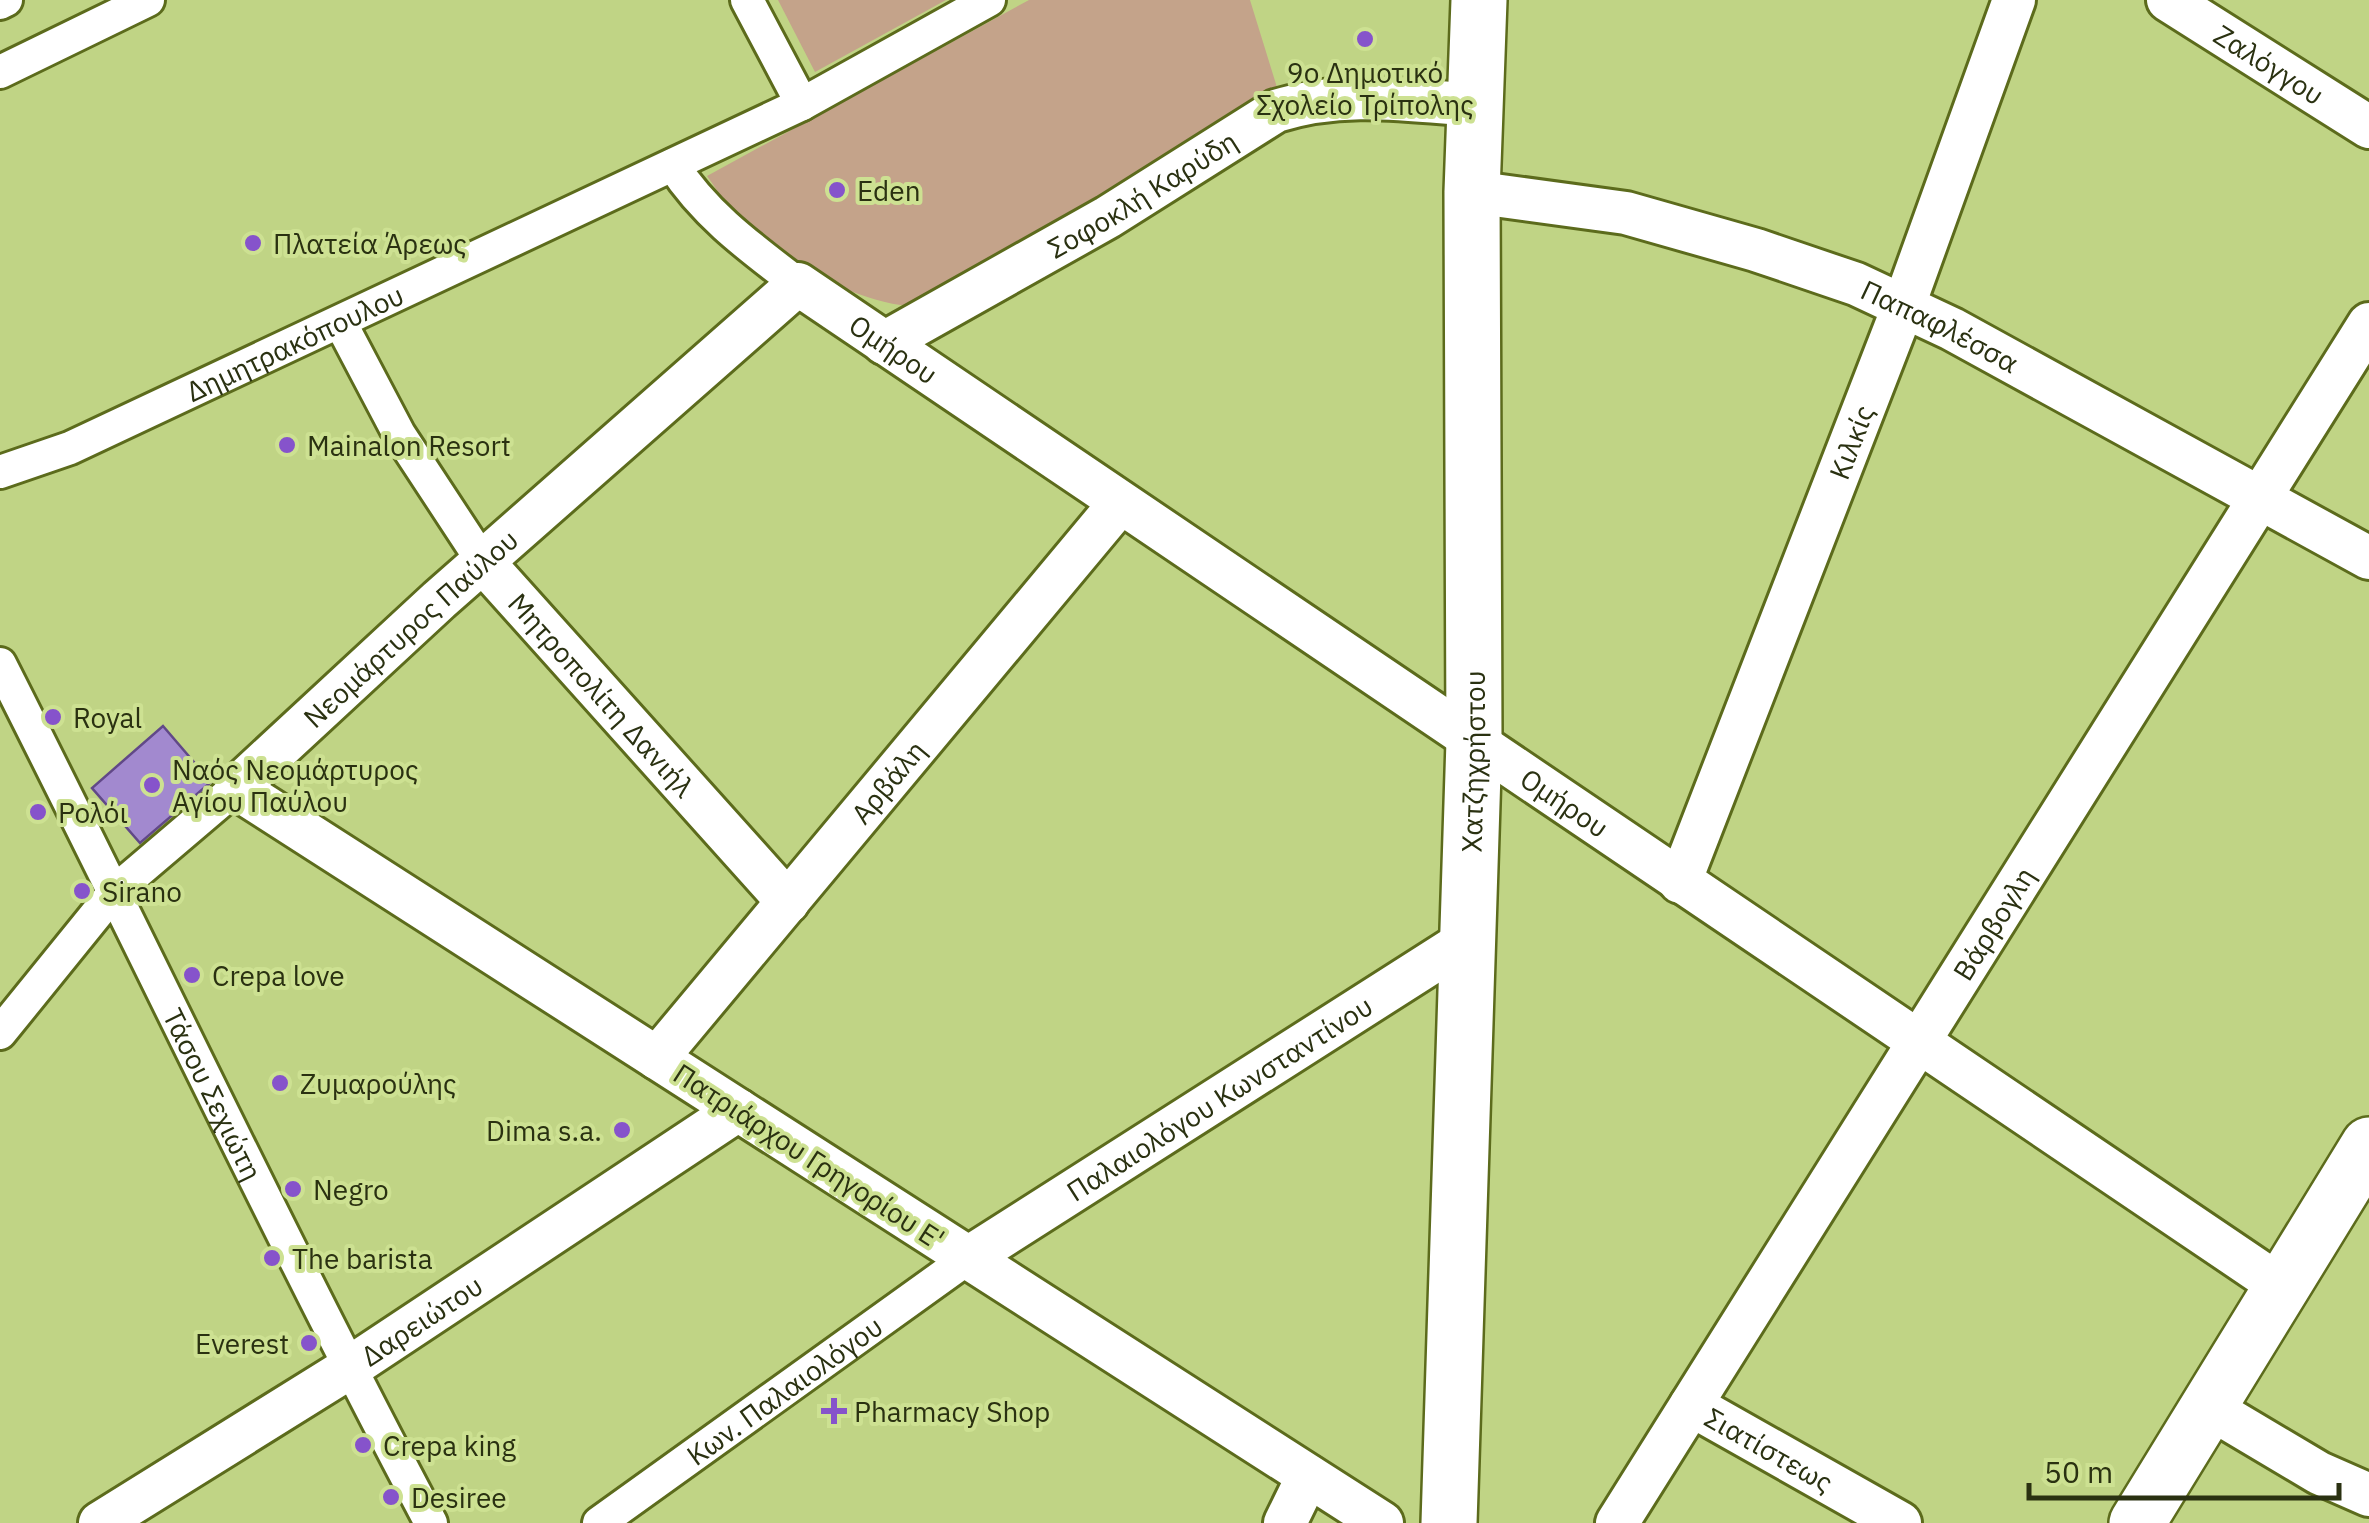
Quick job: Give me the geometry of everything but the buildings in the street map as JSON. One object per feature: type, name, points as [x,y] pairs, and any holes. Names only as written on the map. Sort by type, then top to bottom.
[{"type":"street","points":[[0,72],[148,0]]},
{"type":"street","points":[[747,0],[802,104]]},
{"type":"street","name":"Δημητρακόπουλου","points":[[0,472],[70,448],[802,104],[989,0]]},
{"type":"street","name":"Χατζηχρήστου","points":[[1449,1523],[1474,742],[1472,192],[1479,0]]},
{"type":"street","name":"Κιλκίς","points":[[1680,882],[1904,305],[2014,0]]},
{"type":"street","name":"Ζαλόγγου","points":[[2168,0],[2369,127]]},
{"type":"street","name":"Σοφοκλή Καρύδη","points":[[884,342],[1108,217],[1276,112],[1306,102],[1346,96],[1475,104]]},
{"type":"street","points":[[673,165],[705,207],[798,284]]},
{"type":"street","name":"Παπαφλέσσα","points":[[1472,192],[1626,213],[1756,250],[1904,305],[2369,558]]},
{"type":"street","name":"Ομήρου","points":[[798,284],[2282,1287]]},
{"type":"street","name":"Νεομάρτυρος Παύλου","points":[[0,1033],[116,891],[798,284]]},
{"type":"street","name":"Μητροπολίτη Δανιήλ","points":[[340,322],[400,434],[482,562],[788,902]]},
{"type":"street","name":"Βάρβογλη","points":[[1617,1523],[2369,324]]},
{"type":"street","name":"Αρβάλη","points":[[656,1058],[1120,504]]},
{"type":"street","name":"Τάσου Σεχιώτη","points":[[0,664],[116,891],[348,1368],[431,1523]]},
{"type":"street","name":"Πατριάρχου Γρηγορίου Ε'","points":[[236,788],[1382,1523]]},
{"type":"street","name":"Παλαιολόγου Κωνσταντίνου","points":[[968,1258],[1470,938]]},
{"type":"street","name":"Δαρειώτου","points":[[100,1523],[348,1368],[738,1110]]},
{"type":"street","points":[[2137,1523],[2369,1145]]},
{"type":"street","name":"Κων. Παλαιολόγου","points":[[599,1523],[968,1258]]},
{"type":"street","name":"Σιατίστεως","points":[[1691,1405],[1900,1523]]},
{"type":"street","points":[[2208,1407],[2320,1473],[2369,1495]]},
{"type":"street","points":[[1285,1523],[1308,1476]]},
{"type":"shaded area","points":[[778,0],[946,0],[815,72]]},
{"type":"shaded area","points":[[1029,0],[1250,0],[1280,97],[921,306],[876,300],[803,268],[744,226],[707,176]]},
{"type":"place","name":"9ο Δημοτικό Σχολείο Τρίπολης","points":[[1365,39]]},
{"type":"place","name":"Eden","points":[[837,190]]},
{"type":"place","name":"Πλατεία Άρεως","points":[[253,243]]},
{"type":"place","name":"Mainalon Resort","points":[[287,445]]},
{"type":"place","name":"Royal","points":[[53,717]]},
{"type":"place","name":"Ναός Νεομάρτυρος Αγίου Παύλου","points":[[152,785]]},
{"type":"place","name":"Ρολόι","points":[[38,812]]},
{"type":"place","name":"Sirano","points":[[82,891]]},
{"type":"place","name":"Crepa love","points":[[192,975]]},
{"type":"place","name":"Ζυμαρούλης","points":[[280,1083]]},
{"type":"place","name":"Dima s.a.","points":[[622,1130]]},
{"type":"place","name":"Negro","points":[[293,1189]]},
{"type":"place","name":"The barista","points":[[272,1258]]},
{"type":"place","name":"Everest","points":[[309,1343]]},
{"type":"place","name":"Pharmacy Shop","points":[[834,1411]]},
{"type":"place","name":"Crepa king","points":[[363,1445]]},
{"type":"place","name":"Desiree","points":[[391,1497]]}]
